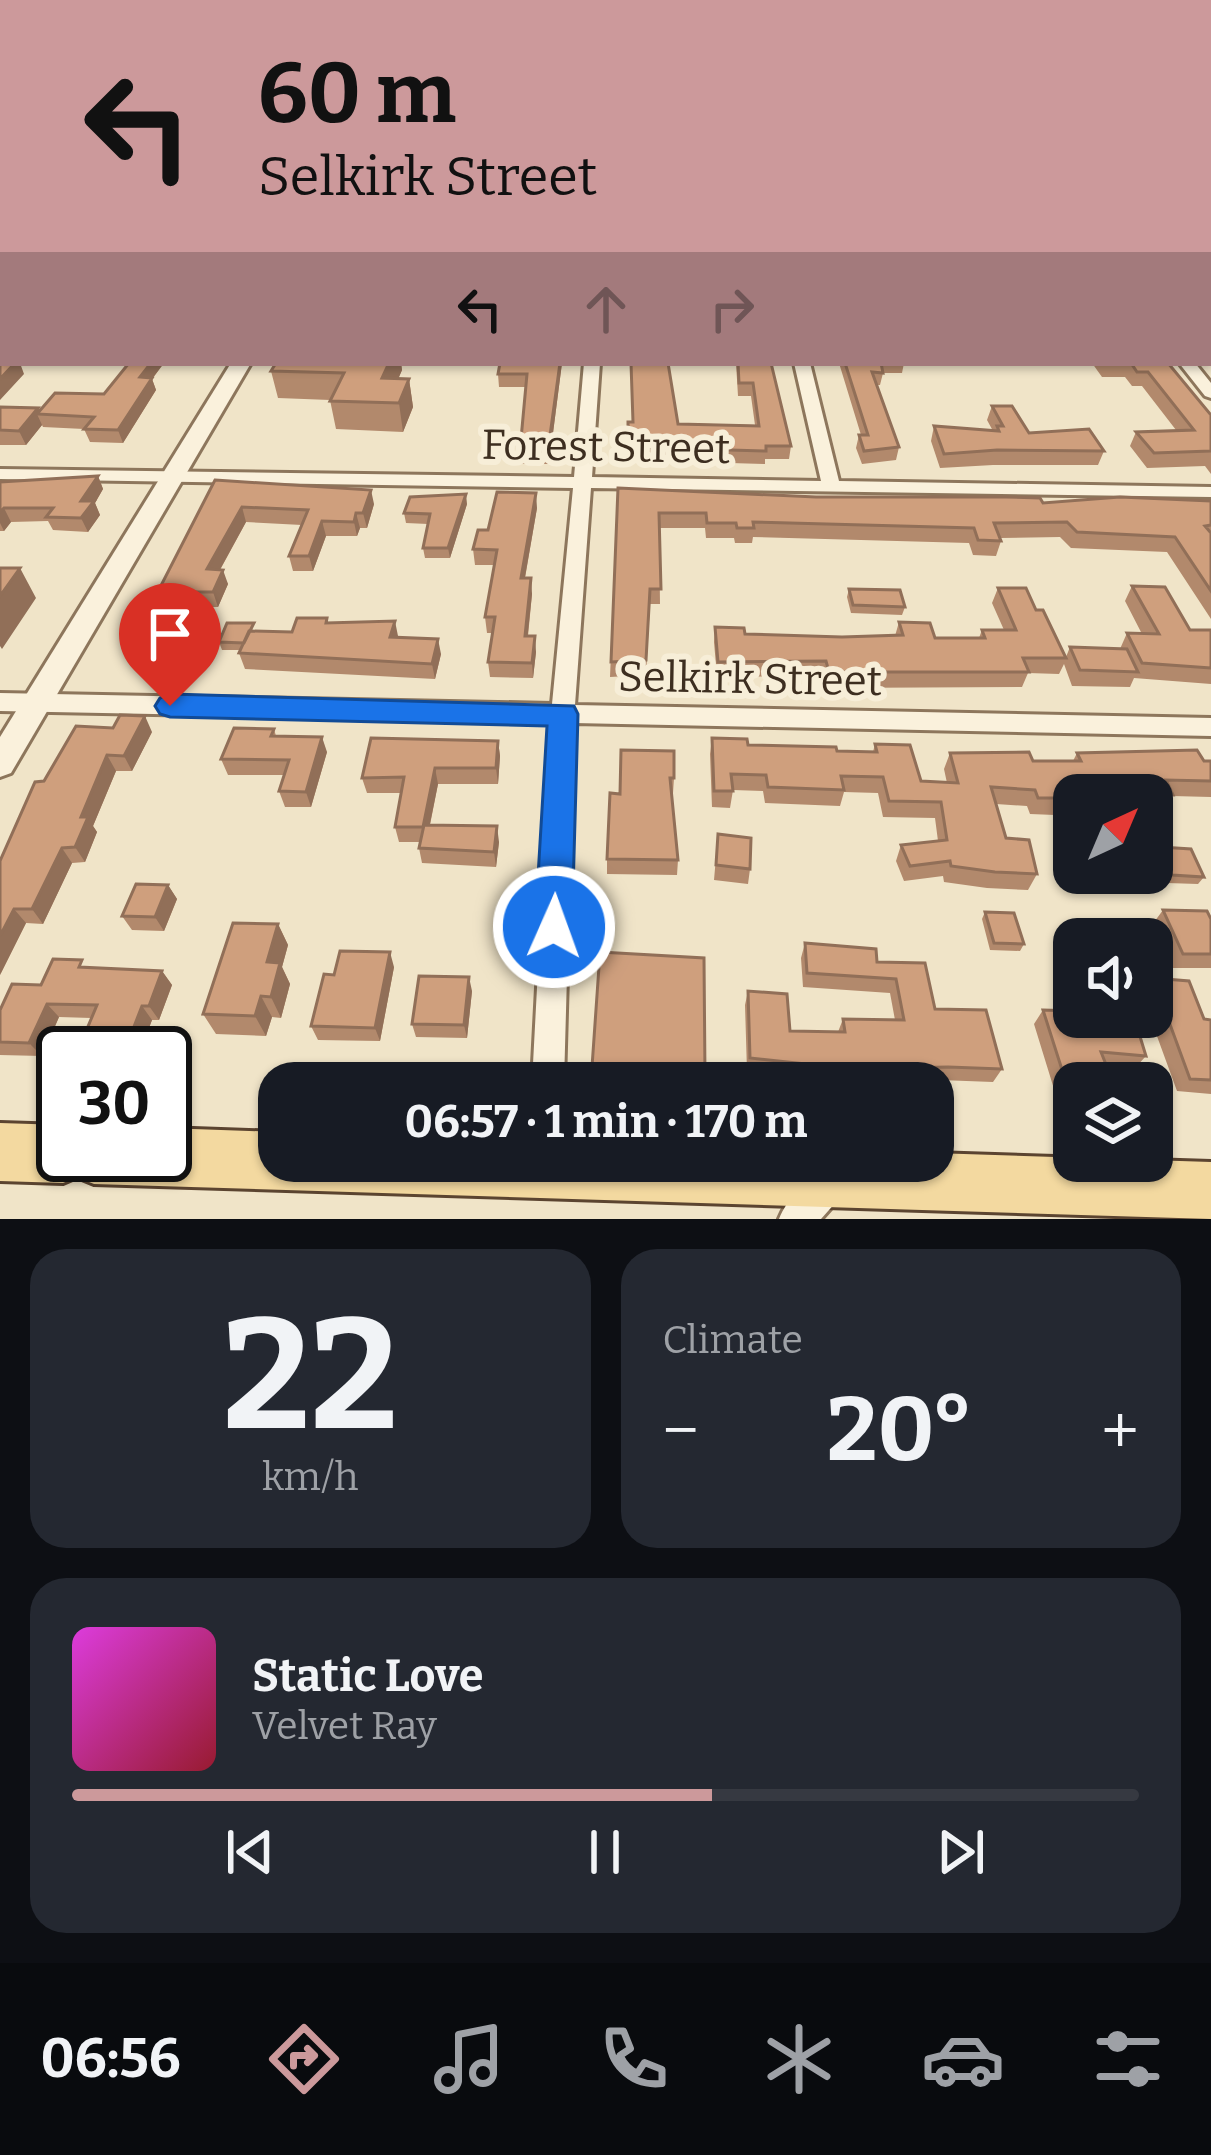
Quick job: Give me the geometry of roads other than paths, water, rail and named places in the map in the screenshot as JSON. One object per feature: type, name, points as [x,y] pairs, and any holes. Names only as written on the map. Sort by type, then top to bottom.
[{"type":"main road","points":[[0,1152],[36,1153]]},
{"type":"main road","points":[[192,1158],[258,1160]]},
{"type":"main road","points":[[672,1182],[814,1201],[1211,1192]]},
{"type":"street","points":[[0,764],[239,366]]},
{"type":"street","points":[[549,1062],[563,714],[592,366]]},
{"type":"street","points":[[803,366],[831,485]]},
{"type":"street","points":[[1189,366],[1211,393]]},
{"type":"street","name":"Forest Street","points":[[0,474],[1211,492]]},
{"type":"street","name":"Selkirk Street","points":[[0,702],[1211,727]]}]
